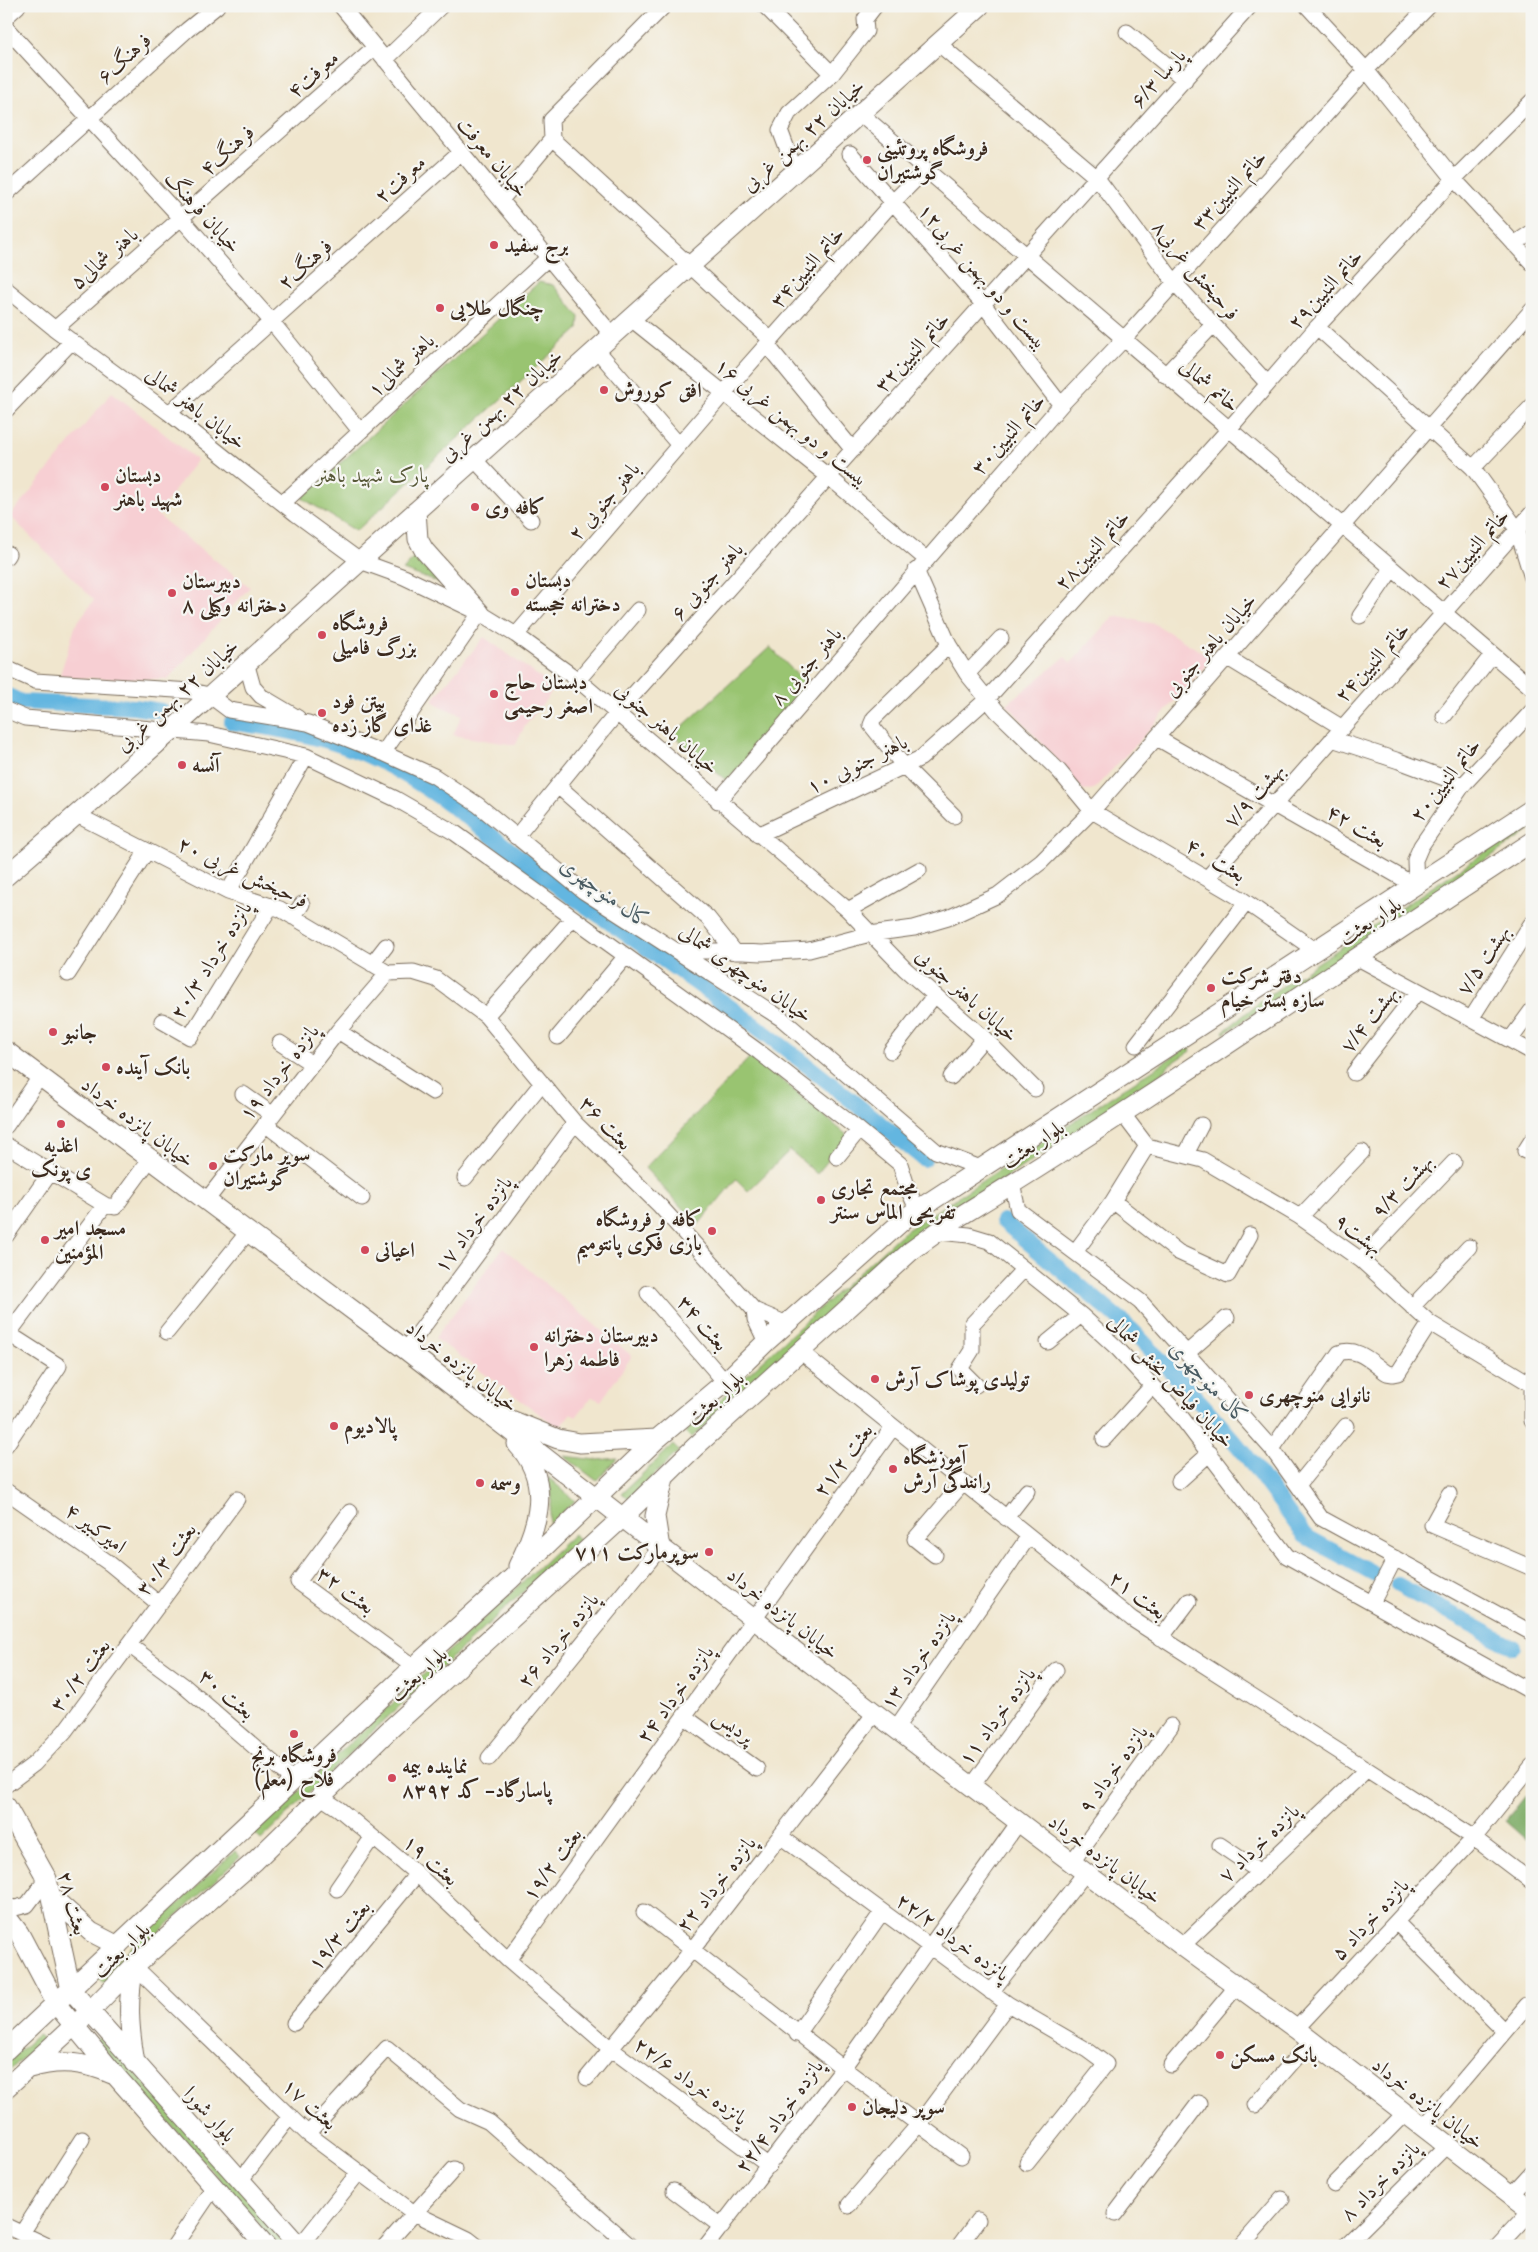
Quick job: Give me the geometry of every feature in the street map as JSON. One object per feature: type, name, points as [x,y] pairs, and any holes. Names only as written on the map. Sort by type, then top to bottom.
[{"type":"main road","name":"خیابان ۲۲ بهمن غربی","points":[[6,876],[77,815],[630,318],[796,173],[978,7]]},
{"type":"main road","points":[[416,511],[418,539],[424,550],[480,613]]},
{"type":"main road","name":"بلوار بعثت","points":[[6,2050],[234,1839],[414,1667],[511,1579],[674,1424],[725,1382],[766,1342],[917,1209],[982,1169],[1532,809]]},
{"type":"main road","name":"بلوار بعثت","points":[[6,2088],[75,2026],[134,1966],[255,1860],[387,1732],[622,1518],[695,1447],[912,1251],[957,1218],[1122,1114],[1532,842]]},
{"type":"main road","points":[[1199,1027],[1216,1052]]},
{"type":"main road","name":"خیابان پانزده خرداد","points":[[6,1051],[406,1350],[660,1548],[756,1618],[875,1713],[1182,1946],[1296,2029],[1531,2211]]},
{"type":"main road","points":[[487,1413],[558,1438],[580,1443],[657,1440]]},
{"type":"main road","points":[[487,1413],[526,1454],[536,1473],[539,1496],[538,1516],[531,1540],[511,1579]]},
{"type":"main road","points":[[674,1424],[695,1447]]},
{"type":"main road","points":[[660,1548],[655,1516],[664,1478]]},
{"type":"main road","name":"بعثت ۲۸","points":[[6,1806],[43,1872],[52,1898],[71,1990],[89,2012]]},
{"type":"main road","points":[[234,1839],[255,1860]]},
{"type":"main road","points":[[52,1898],[91,1932],[118,1946]]},
{"type":"main road","points":[[6,1916],[19,1933],[57,2004],[115,2075],[266,2246]]},
{"type":"main road","points":[[134,1966],[130,1986],[128,2016],[136,2064]]},
{"type":"main road","name":"بلوار شورا","points":[[89,2012],[299,2246]]},
{"type":"main road","points":[[26,2069],[47,2063],[68,2062],[93,2066],[115,2075]]},
{"type":"street","points":[[6,17],[18,6]]},
{"type":"street","name":"فرهنگ۶","points":[[6,194],[187,30],[217,6]]},
{"type":"street","name":"خیابان معرفت","points":[[342,6],[612,335]]},
{"type":"street","points":[[385,60],[441,6]]},
{"type":"street","points":[[501,200],[552,139],[551,120],[664,6]]},
{"type":"street","points":[[765,6],[832,74]]},
{"type":"street","points":[[796,173],[780,130],[788,113],[832,74],[866,31],[865,19],[875,6]]},
{"type":"street","name":"پارسا ۶/۳","points":[[1027,256],[1250,6]]},
{"type":"street","points":[[1307,6],[1366,70],[1454,179],[1532,262]]},
{"type":"street","name":"خاتم النبیین۳۳","points":[[1124,339],[1366,70],[1429,7]]},
{"type":"street","name":"خیابان فرهنگ","points":[[6,28],[181,218],[272,322],[360,431]]},
{"type":"street","points":[[1128,32],[1184,80]]},
{"type":"street","name":"فرحبخش غربی۸","points":[[939,44],[1096,178],[1175,283],[1268,384]]},
{"type":"street","name":"معرفت۴","points":[[278,133],[375,47]]},
{"type":"street","name":"خاتم النبیین۲۹","points":[[1229,429],[1317,328],[1454,179],[1532,100]]},
{"type":"street","name":"خاتم شمالی","points":[[861,114],[1532,688]]},
{"type":"street","name":"فرهنگ۴","points":[[181,218],[278,133]]},
{"type":"street","points":[[552,139],[769,342],[853,450]]},
{"type":"street","name":"معرفت۲","points":[[366,237],[461,152]]},
{"type":"street","name":"بیست و دو بهمن غربی۱۲","points":[[850,154],[984,304],[1061,405]]},
{"type":"street","name":"خاتم النبیین۳۴","points":[[723,394],[892,203],[925,170]]},
{"type":"street","name":"باهنر شمالی۵","points":[[55,329],[181,218]]},
{"type":"street","points":[[1514,244],[1532,232]]},
{"type":"street","name":"فرهنگ۲","points":[[169,413],[366,237]]},
{"type":"street","name":"خاتم النبیین۳۲","points":[[829,477],[1027,256]]},
{"type":"street","name":"باهنر شمالی۱","points":[[283,504],[548,258]]},
{"type":"street","name":"خیابان باهنر شمالی","points":[[6,289],[55,329],[169,413],[283,504],[360,561]]},
{"type":"street","name":"خیابان باهنر جنوبی","points":[[870,934],[914,928],[948,918],[998,895],[1041,862],[1092,811],[1157,738],[1427,427],[1532,310]]},
{"type":"street","name":"بیست و دو بهمن غربی ۱۶","points":[[630,318],[829,477],[922,565]]},
{"type":"street","points":[[1165,375],[1213,325]]},
{"type":"street","points":[[1317,328],[1473,468],[1517,529],[1532,578]]},
{"type":"street","name":"خاتم النبیین۳۰","points":[[922,565],[1061,405],[1124,339]]},
{"type":"street","points":[[6,410],[72,341]]},
{"type":"street","points":[[596,349],[679,445]]},
{"type":"street","name":"باهنر جنوبی ۲","points":[[516,635],[723,394]]},
{"type":"street","points":[[1473,468],[1532,406]]},
{"type":"street","name":"خاتم النبیین۲۸","points":[[988,699],[1229,429]]},
{"type":"street","points":[[474,459],[531,520]]},
{"type":"street","name":"باهنر جنوبی ۶","points":[[516,836],[618,713],[829,477]]},
{"type":"street","name":"خاتم النبیین۲۷","points":[[1444,614],[1532,513]]},
{"type":"street","name":"خیابان باهنر جنوبی","points":[[360,561],[398,574],[480,613],[516,635],[578,680],[848,910],[934,996],[984,1038],[1035,1088]]},
{"type":"street","points":[[922,565],[949,644],[967,674],[997,711],[1059,771],[1092,811]]},
{"type":"street","name":"باهنر جنوبی ۸","points":[[718,801],[922,565]]},
{"type":"street","points":[[1360,616],[1392,569]]},
{"type":"street","points":[[578,680],[638,610]]},
{"type":"street","points":[[382,753],[480,613]]},
{"type":"street","name":"خاتم النبیین۲۴","points":[[1337,733],[1444,614]]},
{"type":"street","points":[[967,674],[1001,638]]},
{"type":"street","points":[[949,644],[874,718],[871,725],[904,766],[954,816]]},
{"type":"street","points":[[1444,716],[1492,655]]},
{"type":"street","points":[[1228,658],[1337,733],[1399,761],[1463,786]]},
{"type":"street","points":[[246,662],[253,687],[261,696],[308,723]]},
{"type":"street","name":"خیابان منوچهری شمالی","points":[[6,668],[35,681],[191,691],[209,695],[229,710],[308,723],[434,776],[478,805],[583,891],[782,1019],[936,1151],[982,1169]]},
{"type":"street","name":"باهنر جنوبی ۱۰","points":[[758,835],[921,758],[988,699]]},
{"type":"street","points":[[6,710],[25,718],[173,729],[208,734],[306,756],[350,775],[430,818],[759,1052],[859,1130],[900,1164],[917,1209]]},
{"type":"street","name":"خاتم النبیین۲۰","points":[[1416,886],[1415,860],[1418,853],[1463,786],[1532,711]]},
{"type":"street","name":"بهشت ۷/۹","points":[[1206,878],[1275,804],[1337,733]]},
{"type":"street","name":"بعثت ۴۲","points":[[1157,738],[1416,886]]},
{"type":"street","points":[[228,892],[306,756]]},
{"type":"street","points":[[558,786],[708,918],[735,952]]},
{"type":"street","name":"بعثت ۴۰","points":[[1092,811],[1206,878],[1315,950]]},
{"type":"street","name":"فرحبخش غربی ۲۰","points":[[77,815],[228,892],[271,906],[293,917],[388,973]]},
{"type":"street","points":[[68,974],[147,851]]},
{"type":"street","points":[[848,910],[919,870]]},
{"type":"street","points":[[1136,1045],[1246,903]]},
{"type":"street","points":[[293,917],[302,904]]},
{"type":"street","name":"پانزده خرداد ۲۰/۳","points":[[162,1021],[190,1038],[271,906]]},
{"type":"street","points":[[486,1016],[572,919]]},
{"type":"street","name":"بهشت ۷/۵","points":[[1471,1019],[1531,924]]},
{"type":"street","points":[[679,952],[762,953],[809,950],[870,934]]},
{"type":"street","points":[[372,964],[386,946]]},
{"type":"street","points":[[558,1037],[626,956]]},
{"type":"street","points":[[1356,957],[1532,1052]]},
{"type":"street","name":"بعثت ۳۶","points":[[388,973],[413,972],[436,979],[486,1016],[575,1123],[660,1206],[754,1310],[755,1319],[766,1342]]},
{"type":"street","name":"پانزده خرداد ۱۹","points":[[206,1200],[338,1031],[388,973]]},
{"type":"street","name":"بهشت ۷/۴","points":[[1354,1073],[1418,991]]},
{"type":"street","points":[[891,1051],[934,996]]},
{"type":"street","points":[[1510,1040],[1532,1010]]},
{"type":"street","points":[[338,1031],[433,1092]]},
{"type":"street","points":[[951,1077],[984,1038]]},
{"type":"street","points":[[280,1043],[312,1064]]},
{"type":"street","points":[[6,1126],[40,1077]]},
{"type":"street","points":[[465,1178],[542,1083]]},
{"type":"street","points":[[243,1094],[269,1120],[362,1198]]},
{"type":"street","points":[[1075,1252],[1113,1201],[1147,1146],[1122,1114]]},
{"type":"street","name":"پانزده خرداد ۱۷","points":[[406,1350],[575,1123]]},
{"type":"street","points":[[1186,1154],[1201,1125]]},
{"type":"street","points":[[837,1157],[859,1130]]},
{"type":"street","points":[[6,1145],[106,1205],[115,1207],[150,1159]]},
{"type":"street","name":"بهشت۹","points":[[1147,1146],[1186,1154],[1203,1160],[1300,1217],[1361,1260],[1430,1323],[1531,1381]]},
{"type":"street","points":[[1300,1217],[1362,1152]]},
{"type":"street","name":"بهشت ۹/۳","points":[[1361,1260],[1454,1162]]},
{"type":"street","points":[[6,1236],[50,1173]]},
{"type":"street","name":"خیابان فیاض بخش شمالی","points":[[1012,1184],[1018,1210],[1140,1301],[1272,1449],[1321,1518],[1532,1633]]},
{"type":"street","points":[[1113,1201],[1178,1252],[1228,1275],[1250,1235]]},
{"type":"street","points":[[6,1445],[59,1366],[8,1335],[106,1205]]},
{"type":"street","points":[[167,1332],[248,1232]]},
{"type":"street","name":"خیابان فیاض بخش شمالی","points":[[939,1232],[969,1234],[989,1241],[1081,1315],[1118,1349],[1210,1453],[1287,1556],[1532,1692]]},
{"type":"street","points":[[1412,1307],[1469,1247]]},
{"type":"street","points":[[976,1384],[960,1370],[972,1350],[972,1324],[1024,1269]]},
{"type":"street","name":"بعثت ۳۴","points":[[648,1293],[725,1382]]},
{"type":"street","points":[[754,1310],[787,1324]]},
{"type":"street","points":[[1048,1342],[1081,1315]]},
{"type":"street","points":[[1187,1353],[1227,1318]]},
{"type":"street","points":[[1272,1449],[1339,1353],[1348,1350],[1356,1351],[1387,1373],[1398,1373],[1430,1323]]},
{"type":"street","name":"بعثت ۲۱","points":[[801,1352],[1132,1619],[1474,1838],[1532,1882]]},
{"type":"street","points":[[1531,1381],[1532,1421]]},
{"type":"street","points":[[1104,1439],[1152,1386]]},
{"type":"street","points":[[1298,1485],[1346,1426]]},
{"type":"street","name":"بعثت ۲۱/۲","points":[[756,1618],[893,1427]]},
{"type":"street","points":[[1179,1481],[1210,1453]]},
{"type":"street","points":[[935,1554],[915,1539],[963,1483]]},
{"type":"street","name":"امیرکبیر ۴","points":[[6,1490],[110,1563],[159,1604]]},
{"type":"street","points":[[1006,1518],[1027,1491]]},
{"type":"street","points":[[1449,1494],[1432,1525],[1532,1568]]},
{"type":"street","name":"بعثت ۳۰/۳","points":[[129,1644],[237,1499]]},
{"type":"street","name":"بعثت ۳۲","points":[[350,1512],[298,1582],[414,1667]]},
{"type":"street","name":"پانزده خرداد ۱۳","points":[[896,1728],[1029,1536]]},
{"type":"street","name":"پانزده خرداد ۲۶","points":[[489,1758],[660,1548]]},
{"type":"street","points":[[1372,1603],[1395,1558]]},
{"type":"street","points":[[1161,1638],[1189,1601]]},
{"type":"street","name":"پانزده خرداد ۲۴","points":[[630,1794],[756,1618]]},
{"type":"street","name":"بعثت ۳۰/۲","points":[[6,1785],[34,1764],[65,1731],[129,1644]]},
{"type":"street","name":"بعثت ۳۰","points":[[129,1644],[183,1685],[294,1781]]},
{"type":"street","name":"پانزده خرداد ۱۱","points":[[972,1786],[1056,1670]]},
{"type":"street","name":"پانزده خرداد ۲۲","points":[[587,2078],[692,1950],[875,1713]]},
{"type":"street","name":"پردیس","points":[[685,1717],[757,1769]]},
{"type":"street","name":"پانزده خرداد ۹","points":[[991,1992],[1079,1867],[1171,1726]]},
{"type":"street","name":"پانزده خرداد ۵","points":[[1296,2029],[1474,1838],[1532,1766]]},
{"type":"street","name":"پانزده خرداد ۷","points":[[1182,1946],[1366,1770]]},
{"type":"street","name":"بعثت ۱۹/۲","points":[[508,1960],[630,1794]]},
{"type":"street","name":"بعثت ۱۹","points":[[321,1797],[417,1874],[508,1960],[611,2049]]},
{"type":"street","points":[[961,2156],[843,2068],[1019,1822]]},
{"type":"street","name":"پانزده خرداد ۲۲/۲","points":[[780,1836],[1008,2004],[1087,2050],[1106,2064],[1027,2163]]},
{"type":"street","points":[[337,1888],[372,1838]]},
{"type":"street","points":[[1220,1845],[1260,1872]]},
{"type":"street","points":[[6,1906],[15,1908],[27,1906],[43,1884],[43,1872]]},
{"type":"street","name":"بعثت ۱۹/۳","points":[[294,2023],[417,1874]]},
{"type":"street","name":"پانزده خرداد ۲۲/۴","points":[[644,1912],[797,2034],[843,2068],[706,2246]]},
{"type":"street","points":[[797,2034],[882,1912]]},
{"type":"street","points":[[1396,1922],[1504,2030]]},
{"type":"street","name":"بعثت ۱۷","points":[[134,1966],[308,2134],[414,2213],[468,2239],[477,2246]]},
{"type":"street","points":[[1171,2065],[1237,1986]]},
{"type":"street","points":[[850,2205],[919,2124],[1008,2004]]},
{"type":"street","points":[[1423,2128],[1527,2005]]},
{"type":"street","points":[[1255,2105],[1311,2041]]},
{"type":"street","points":[[308,2134],[387,2048],[460,2109],[489,2122],[630,2246]]},
{"type":"street","name":"پانزده خرداد ۲۲/۶","points":[[611,2049],[769,2166]]},
{"type":"street","points":[[1115,2214],[1199,2103]]},
{"type":"street","points":[[1334,2185],[1405,2113]]},
{"type":"street","points":[[240,2181],[290,2116]]},
{"type":"street","points":[[22,2233],[82,2139]]},
{"type":"street","name":"پانزده خرداد ۸","points":[[1345,2246],[1446,2146]]},
{"type":"street","points":[[386,2246],[454,2168]]},
{"type":"street","points":[[299,2246],[359,2172]]},
{"type":"street","points":[[1510,2196],[1532,2172]]},
{"type":"street","points":[[174,2246],[214,2187]]},
{"type":"street","points":[[674,2191],[722,2227]]},
{"type":"street","points":[[1241,2246],[1282,2199]]},
{"type":"street","points":[[1498,2246],[1531,2211]]},
{"type":"street","points":[[959,2246],[978,2220]]},
{"type":"street","points":[[6,2226],[48,2246]]},
{"type":"shaded area","points":[[112,392],[197,460],[157,515],[250,587],[168,679],[59,678],[76,624],[94,600],[10,516]]},
{"type":"shaded area","points":[[1114,616],[1155,624],[1212,658],[1142,738],[1094,789],[1084,791],[1007,704],[1065,657],[1071,663]]},
{"type":"shaded area","name":"دبستان حاج اصغر رحیمی","points":[[484,637],[555,688],[525,726],[515,745],[453,735],[462,715],[432,701]]},
{"type":"shaded area","name":"دبیرستان دخترانه فاطمه زهرا","points":[[503,1248],[632,1356],[601,1401],[592,1397],[576,1417],[571,1413],[559,1428],[435,1338]]},
{"type":"green space","name":"پارک شهید باهنر","points":[[539,282],[553,285],[579,316],[578,329],[356,531],[302,498]]},
{"type":"green space","points":[[417,555],[449,586],[403,570]]},
{"type":"green space","points":[[770,647],[810,688],[727,781],[673,735]]},
{"type":"green space","points":[[1532,821],[1532,829],[1225,1033],[1223,1032],[1266,997]]},
{"type":"green space","points":[[1189,1046],[1191,1051],[1171,1064],[1151,1083],[907,1242],[691,1438],[685,1432],[901,1234]]},
{"type":"green space","points":[[752,1055],[848,1136],[817,1174],[790,1150],[748,1191],[736,1179],[698,1225],[645,1168]]},
{"type":"green space","points":[[673,1445],[679,1451],[629,1499],[622,1493]]},
{"type":"green space","points":[[564,1456],[597,1460],[617,1458],[597,1481]]},
{"type":"green space","points":[[548,1477],[575,1501],[549,1524],[552,1496]]},
{"type":"green space","points":[[574,1534],[579,1540],[374,1730],[261,1840],[254,1833]]},
{"type":"green space","points":[[1532,1788],[1532,1845],[1505,1821]]},
{"type":"green space","points":[[235,1851],[240,1857],[104,1984],[98,1978]]},
{"type":"green space","points":[[38,2034],[43,2039],[6,2074],[6,2063]]},
{"type":"green space","points":[[102,2035],[290,2246],[279,2246],[95,2040]]},
{"type":"waterway","name":"کال منوچهری","points":[[6,695],[21,702],[134,707],[161,711]]},
{"type":"waterway","name":"کال منوچهری","points":[[232,722],[326,740],[362,753],[405,775],[454,807],[570,895],[699,984],[812,1069],[924,1159]]},
{"type":"waterway","name":"کال منوچهری","points":[[1003,1221],[1132,1330],[1203,1405],[1245,1454],[1305,1536],[1377,1575]]},
{"type":"waterway","name":"کال منوچهری","points":[[1398,1585],[1513,1647]]},
{"type":"place","name":"فروشگاه پروتئینی گوشتیران","points":[[867,160]]},
{"type":"place","name":"برج سفید","points":[[494,245]]},
{"type":"place","name":"چنگال طلایی","points":[[440,308]]},
{"type":"place","name":"افق کوروش","points":[[604,390]]},
{"type":"place","name":"دبستان شهید باهنر","points":[[105,487]]},
{"type":"place","name":"کافه وی","points":[[475,507]]},
{"type":"place","name":"دبستان دخترانه خجسته","points":[[515,592]]},
{"type":"place","name":"دبیرستان دخترانه وکیلی ۸","points":[[172,593]]},
{"type":"place","name":"فروشگاه بزرگ فامیلی","points":[[322,635]]},
{"type":"place","name":"دبستان حاج اصغر رحیمی","points":[[494,694]]},
{"type":"place","name":"بیتن فود غذای گاز زده","points":[[322,713]]},
{"type":"place","name":"آنسه","points":[[182,765]]},
{"type":"place","name":"دفتر شرکت سازه بستر خیام","points":[[1211,988]]},
{"type":"place","name":"جانبو","points":[[53,1032]]},
{"type":"place","name":"بانک آینده","points":[[106,1067]]},
{"type":"place","name":"اغذیه ی پونک","points":[[61,1124]]},
{"type":"place","name":"سوپر مارکت گوشتیران","points":[[213,1166]]},
{"type":"place","name":"مجتمع تجاری تفریحی الماس سنتر","points":[[821,1200]]},
{"type":"place","name":"کافه و فروشگاه بازی فکری پانتومیم","points":[[712,1231]]},
{"type":"place","name":"مسجد امیر المؤمنین","points":[[45,1240]]},
{"type":"place","name":"اعیانی","points":[[365,1250]]},
{"type":"place","name":"دبیرستان دخترانه فاطمه زهرا","points":[[534,1347]]},
{"type":"place","name":"تولیدی پوشاک آرش","points":[[875,1379]]},
{"type":"place","name":"نانوایی منوچهری","points":[[1249,1395]]},
{"type":"place","name":"پالادیوم","points":[[334,1426]]},
{"type":"place","name":"آموزشگاه رانندگی آرش","points":[[893,1469]]},
{"type":"place","name":"وسمه","points":[[480,1483]]},
{"type":"place","name":"سوپرمارکت ۷۱۱","points":[[709,1552]]},
{"type":"place","name":"فروشگاه برنج فلاح (معلم)","points":[[294,1734]]},
{"type":"place","name":"نماینده بیمه پاسارگاد- کد ۸۳۹۲","points":[[392,1778]]},
{"type":"place","name":"بانک مسکن","points":[[1220,2055]]},
{"type":"place","name":"سوپر دلیجان","points":[[852,2107]]}]
